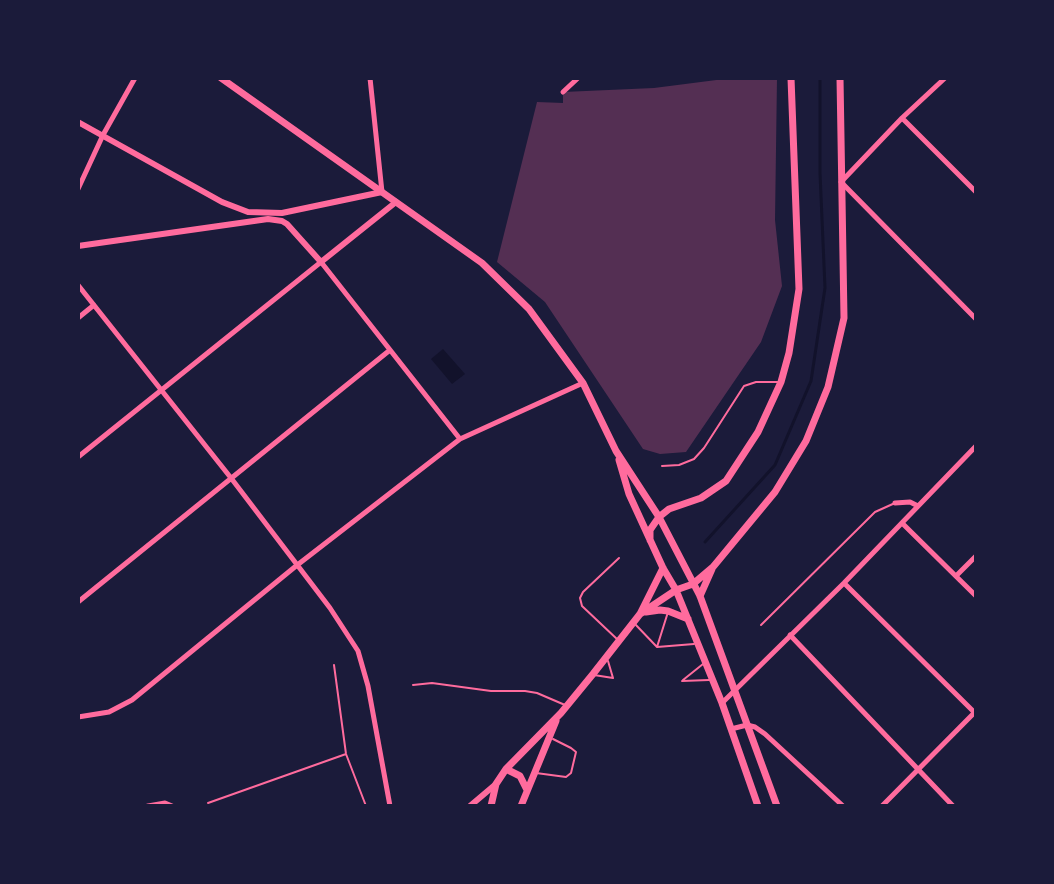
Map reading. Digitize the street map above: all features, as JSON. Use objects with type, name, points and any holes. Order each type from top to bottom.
[{"type":"main road","points":[[221,78],[482,263],[529,309],[583,383],[616,451],[659,517],[700,596],[777,806]]},
{"type":"main road","points":[[650,540],[650,530],[669,509],[701,498],[726,481],[758,432],[781,382],[799,289],[791,78]]},
{"type":"main road","points":[[640,614],[676,590],[693,584],[713,567],[775,492],[806,441],[828,387],[844,318],[840,78]]},
{"type":"main road","points":[[616,451],[629,494],[676,590],[722,703],[758,806]]},
{"type":"main road","points":[[700,596],[713,567]]},
{"type":"main road","points":[[491,806],[496,784],[506,769],[559,715],[640,614],[663,568]]},
{"type":"main road","points":[[640,614],[668,611],[688,619]]},
{"type":"main road","points":[[521,806],[559,715]]},
{"type":"main road","points":[[506,769],[520,776],[527,790]]},
{"type":"street","points":[[78,189],[103,135],[135,78]]},
{"type":"street","points":[[78,122],[236,208],[257,213],[290,211],[382,192],[370,78]]},
{"type":"street","points":[[563,92],[578,78]]},
{"type":"street","points":[[945,78],[841,182],[976,319]]},
{"type":"street","points":[[902,118],[976,192]]},
{"type":"street","points":[[78,457],[396,202]]},
{"type":"street","points":[[78,246],[260,220],[276,219],[287,224],[321,262],[460,439]]},
{"type":"street","points":[[78,285],[231,478],[330,608],[358,651],[368,686],[390,806]]},
{"type":"street","points":[[78,318],[94,305]]},
{"type":"street","points":[[78,602],[390,350]]},
{"type":"street","points":[[78,717],[109,712],[132,700],[296,566],[460,439],[583,383]]},
{"type":"street","points":[[722,703],[844,583],[976,446]]},
{"type":"street","points":[[895,503],[910,502],[918,506]]},
{"type":"street","points":[[902,523],[976,596]]},
{"type":"street","points":[[956,576],[976,556]]},
{"type":"street","points":[[844,583],[975,712],[882,806]]},
{"type":"street","points":[[790,635],[953,806]]},
{"type":"street","points":[[731,729],[747,725],[755,727],[843,806]]},
{"type":"street","points":[[470,806],[496,784]]},
{"type":"street","points":[[148,806],[165,803],[172,806]]},
{"type":"lane","points":[[662,466],[679,465],[694,459],[744,386],[756,382],[781,382]]},
{"type":"lane","points":[[761,625],[875,512],[895,503]]},
{"type":"lane","points":[[618,641],[582,606],[580,598],[619,558]]},
{"type":"lane","points":[[657,647],[668,611]]},
{"type":"lane","points":[[633,622],[657,647]]},
{"type":"lane","points":[[657,647],[697,643]]},
{"type":"lane","points":[[593,674],[613,678],[606,657]]},
{"type":"lane","points":[[704,663],[682,681],[711,680]]},
{"type":"lane","points":[[334,665],[346,754],[366,806]]},
{"type":"lane","points":[[413,685],[432,683],[491,691],[525,691],[567,705]]},
{"type":"lane","points":[[535,773],[566,777],[571,773],[576,752],[549,737]]},
{"type":"lane","points":[[208,803],[346,754]]},
{"type":"shaded area","points":[[443,349],[465,374],[452,384],[431,359]]},
{"type":"building","points":[[732,78],[777,78],[775,220],[782,286],[761,342],[686,452],[660,454],[643,449],[545,302],[497,262],[537,102],[563,103],[563,92],[654,88]]},
{"type":"waterway","points":[[705,542],[775,465],[811,381],[825,288],[820,78]]}]
